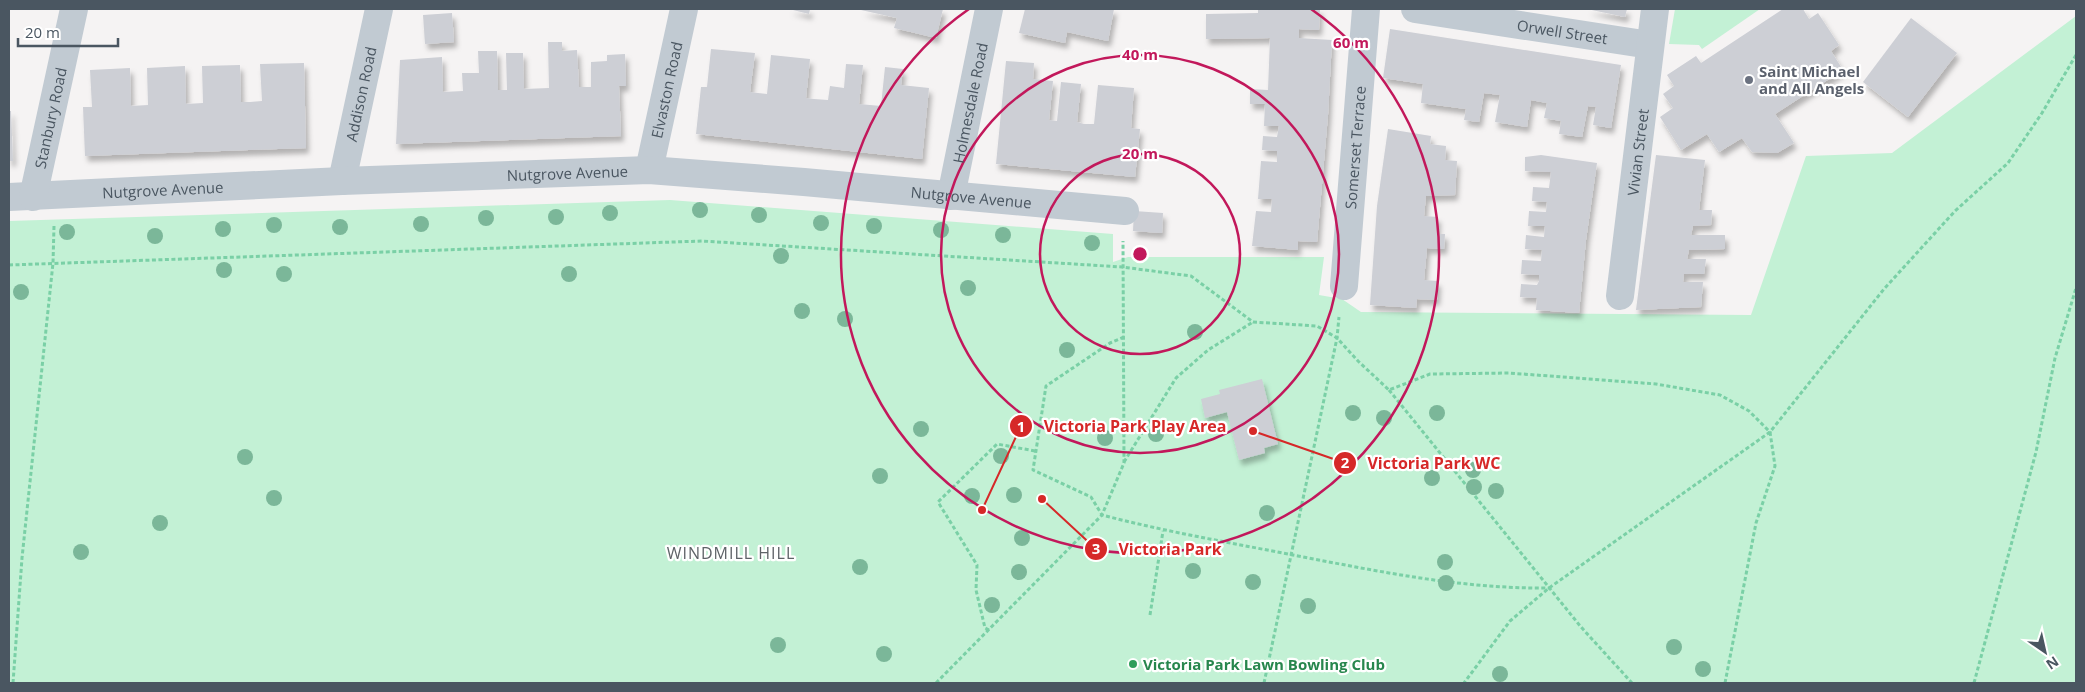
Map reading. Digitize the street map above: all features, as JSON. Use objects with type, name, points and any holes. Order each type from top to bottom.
[{"type":"street","name":"Stanbury Road","points":[[21,197],[74,9]]},
{"type":"street","name":"Addison Road","points":[[342,180],[380,9]]},
{"type":"street","name":"Elvaston Road","points":[[648,170],[684,9]]},
{"type":"street","name":"Holmesdale Road","points":[[951,196],[989,9]]},
{"type":"street","name":"Somerset Terrace","points":[[1344,286],[1366,9]]},
{"type":"street","name":"Orwell Street","points":[[1415,9],[1650,45]]},
{"type":"street","name":"Vivian Street","points":[[1620,296],[1655,9]]},
{"type":"street","name":"Nutgrove Avenue","points":[[21,197],[342,180],[648,170],[1125,211]]},
{"type":"path","points":[[1464,683],[1510,621],[1549,588],[1770,432],[1884,289],[1954,211],[2008,163],[2042,113],[2076,55]]},
{"type":"path","points":[[1124,462],[1122,267],[1125,211]]},
{"type":"path","points":[[13,683],[22,558],[53,263],[54,224]]},
{"type":"path","points":[[9,265],[702,241],[1122,267],[1191,276],[1253,322],[1317,326],[1337,338],[1389,390],[1549,588],[1632,683]]},
{"type":"path","points":[[1974,683],[2036,452],[2055,358],[2076,288]]},
{"type":"path","points":[[936,683],[1102,515],[1124,462],[1176,378],[1208,350],[1253,322]]},
{"type":"path","points":[[1124,337],[1110,343],[1046,386],[1033,470],[1091,497],[1102,515],[1163,531],[1404,576],[1491,588],[1549,588]]},
{"type":"path","points":[[1264,683],[1337,338]]},
{"type":"path","points":[[1389,390],[1430,374],[1509,373],[1656,384],[1720,395],[1749,411],[1770,432],[1774,466],[1756,523],[1725,683]]},
{"type":"path","points":[[989,630],[985,628],[976,590],[977,565],[938,502],[997,444],[1036,451]]},
{"type":"path","points":[[1150,615],[1163,531]]},
{"type":"green space","points":[[1675,9],[1760,9],[1702,49],[1699,45],[1669,44]]},
{"type":"green space","points":[[2076,16],[2076,683],[9,683],[9,221],[670,200],[1113,234],[1113,262],[1128,257],[1324,257],[1319,295],[1342,299],[1361,312],[1751,315],[1806,156],[1892,153]]},
{"type":"building","points":[[789,9],[810,9],[809,14]]},
{"type":"building","points":[[943,9],[936,38],[894,28],[897,18],[861,10]]},
{"type":"building","points":[[1025,9],[1114,9],[1108,41],[1067,32],[1065,43],[1019,33]]},
{"type":"building","points":[[1258,9],[1320,9],[1319,30],[1299,29],[1299,38],[1332,40],[1328,115],[1317,242],[1298,241],[1298,250],[1252,246],[1256,211],[1271,212],[1272,199],[1258,199],[1261,161],[1277,162],[1277,151],[1262,150],[1263,136],[1277,137],[1279,126],[1264,126],[1265,104],[1250,104],[1250,89],[1268,90],[1270,38],[1206,39],[1206,14],[1258,13]]},
{"type":"building","points":[[1587,9],[1627,9],[1625,17]]},
{"type":"building","name":"Saint Michael and All Angels","points":[[1783,9],[1803,9],[1809,19],[1818,13],[1839,45],[1831,51],[1843,70],[1775,114],[1794,143],[1777,153],[1752,152],[1742,138],[1719,152],[1707,134],[1681,150],[1660,117],[1673,108],[1663,94],[1674,86],[1667,75],[1696,56],[1701,63]]},
{"type":"building","points":[[452,13],[454,42],[425,44],[423,15]]},
{"type":"building","points":[[1911,18],[1957,53],[1908,117],[1863,82]]},
{"type":"building","points":[[1390,29],[1621,65],[1611,128],[1593,125],[1596,107],[1588,106],[1582,137],[1559,134],[1561,121],[1544,118],[1547,103],[1531,100],[1527,127],[1495,122],[1500,95],[1484,93],[1479,122],[1464,120],[1466,109],[1421,103],[1423,84],[1383,78]]},
{"type":"building","points":[[548,42],[562,42],[562,51],[577,50],[579,87],[591,87],[591,62],[607,61],[607,55],[625,54],[626,86],[619,86],[621,136],[396,144],[400,60],[442,57],[443,92],[463,91],[462,73],[479,73],[478,51],[497,51],[498,90],[507,90],[506,53],[523,53],[524,89],[549,88]]},
{"type":"building","points":[[711,49],[755,53],[750,92],[767,94],[771,55],[810,59],[806,98],[814,99],[828,100],[830,86],[844,88],[846,64],[863,65],[859,104],[881,106],[885,67],[903,69],[901,85],[929,88],[922,159],[696,134],[701,87],[707,87]]},
{"type":"building","points":[[1006,61],[1034,63],[1033,79],[1053,81],[1049,120],[1057,121],[1061,82],[1081,84],[1077,122],[1084,124],[1094,124],[1098,85],[1134,88],[1131,128],[1140,129],[1135,177],[996,164]]},
{"type":"building","points":[[304,63],[306,148],[85,156],[83,107],[92,107],[90,70],[130,68],[131,106],[148,105],[147,68],[185,66],[186,104],[203,103],[202,66],[240,65],[241,102],[250,102],[262,101],[260,64]]},
{"type":"building","points":[[9,111],[11,111],[13,161],[9,161]]},
{"type":"building","points":[[1388,129],[1431,136],[1430,144],[1446,146],[1445,160],[1457,161],[1455,195],[1426,196],[1424,216],[1438,217],[1437,234],[1445,234],[1444,249],[1427,248],[1424,280],[1438,281],[1437,300],[1417,299],[1416,308],[1370,305],[1377,206]]},
{"type":"building","points":[[1541,155],[1597,163],[1586,240],[1579,313],[1536,310],[1537,298],[1520,297],[1521,284],[1537,285],[1539,281],[1539,275],[1521,274],[1522,260],[1541,261],[1542,250],[1525,249],[1526,235],[1544,237],[1545,226],[1528,226],[1529,211],[1546,212],[1547,202],[1532,201],[1533,187],[1549,188],[1551,172],[1525,171],[1525,157]]},
{"type":"building","points":[[1656,155],[1705,160],[1699,210],[1712,210],[1711,225],[1693,226],[1691,235],[1725,235],[1725,249],[1689,250],[1687,259],[1706,259],[1704,274],[1684,274],[1683,282],[1703,282],[1701,307],[1636,310]]},
{"type":"building","points":[[1134,211],[1163,213],[1162,233],[1133,231]]},
{"type":"building","points":[[1262,379],[1278,444],[1264,448],[1265,453],[1239,460],[1227,412],[1205,418],[1201,399],[1220,394],[1219,390]]},
{"type":"place","name":"Saint Michael and All Angels","points":[[1749,80]]},
{"type":"place","name":"Victoria Park WC","points":[[1253,431]]},
{"type":"place","name":"Victoria Park","points":[[1042,499]]},
{"type":"place","name":"Victoria Park Play Area","points":[[982,510]]},
{"type":"place","name":"Victoria Park Lawn Bowling Club","points":[[1133,664]]},
{"type":"district","name":"WINDMILL HILL","points":[[731,553]]}]
